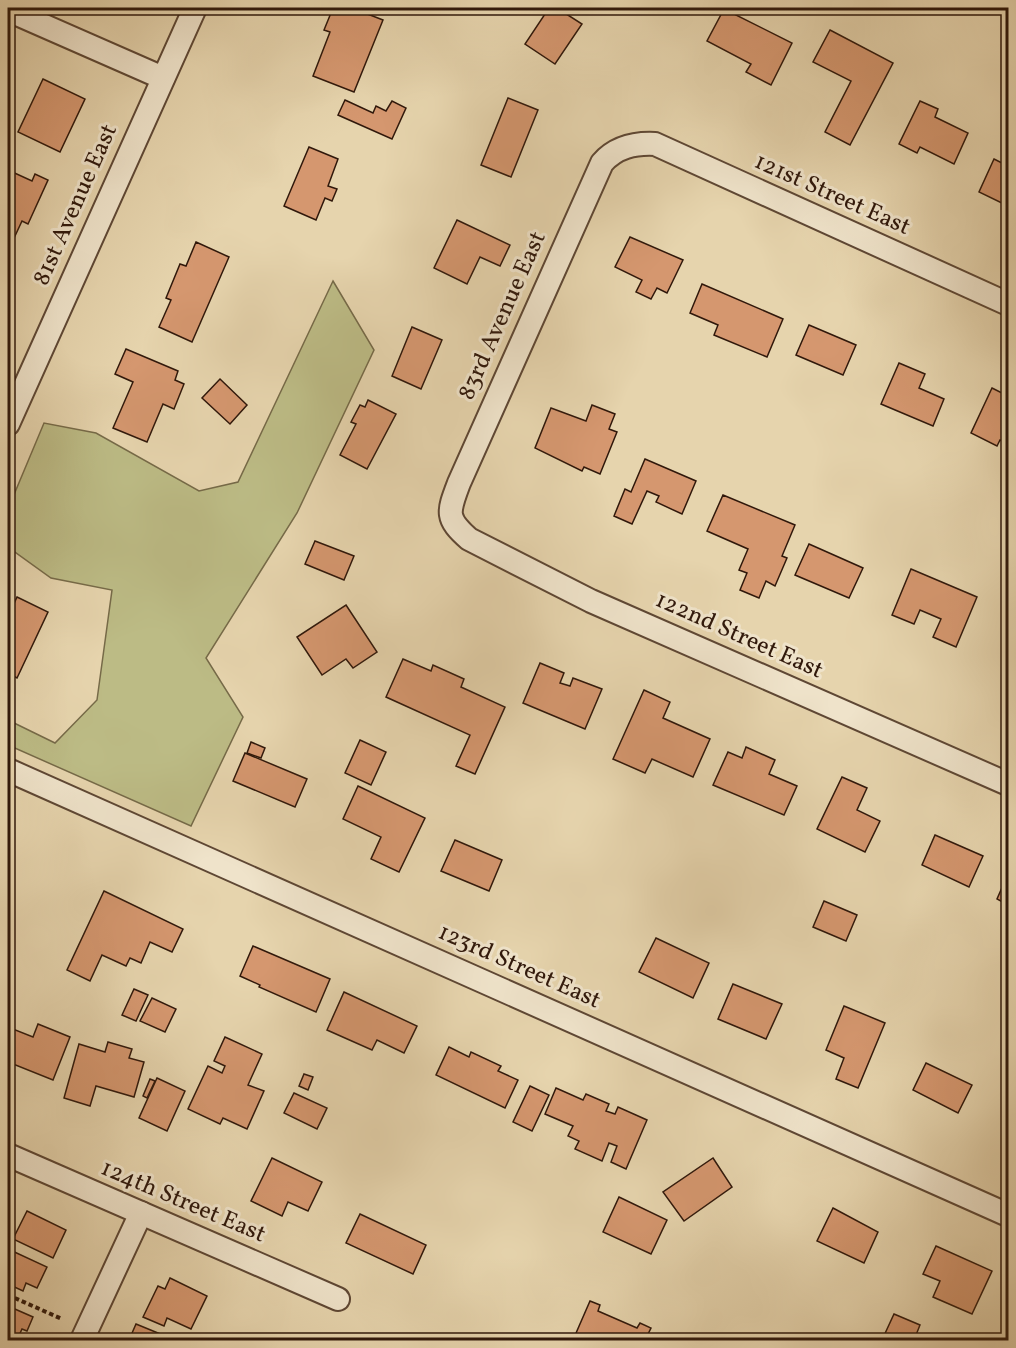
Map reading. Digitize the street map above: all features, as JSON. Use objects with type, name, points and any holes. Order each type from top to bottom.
[{"type":"street","name":"81st Avenue East","points":[[8,424],[195,8]]},
{"type":"street","points":[[8,10],[163,78]]},
{"type":"street","name":"121st Street East","points":[[631,145],[655,144],[1008,304]]},
{"type":"street","name":"83rd Avenue East","points":[[453,526],[450,513],[459,483],[602,163],[619,148],[631,145]]},
{"type":"street","name":"122nd Street East","points":[[453,526],[469,539],[591,601],[1008,784]]},
{"type":"street","name":"123rd Street East","points":[[8,770],[1008,1215]]},
{"type":"street","name":"124th Street East","points":[[8,1155],[338,1299]]},
{"type":"street","points":[[82,1341],[141,1213]]},
{"type":"path","points":[[8,1294],[62,1318]]},
{"type":"shaded area","points":[[333,281],[374,350],[297,513],[206,658],[243,717],[191,826],[8,745],[8,720],[55,743],[97,700],[112,590],[51,578],[8,547],[8,509],[44,423],[96,433],[199,491],[238,482]]},
{"type":"building","points":[[333,8],[352,8],[383,20],[354,92],[313,76],[330,32],[324,30]]},
{"type":"building","points":[[549,8],[557,8],[582,24],[555,64],[525,44]]},
{"type":"building","points":[[724,9],[792,43],[771,85],[746,72],[751,64],[707,41]]},
{"type":"building","points":[[830,30],[893,63],[850,145],[825,132],[851,81],[813,62]]},
{"type":"building","points":[[43,79],[85,99],[60,152],[18,132]]},
{"type":"building","points":[[508,98],[538,110],[511,177],[481,165]]},
{"type":"building","points":[[345,100],[373,113],[376,106],[386,111],[392,101],[406,108],[392,139],[338,115]]},
{"type":"building","points":[[920,101],[938,109],[935,117],[968,133],[954,164],[920,147],[917,153],[899,144]]},
{"type":"building","points":[[309,147],[338,159],[328,186],[337,189],[332,201],[325,198],[316,220],[284,206]]},
{"type":"building","points":[[994,159],[1008,166],[1008,206],[979,192]]},
{"type":"building","points":[[8,170],[32,181],[35,174],[48,180],[28,224],[22,221],[8,251]]},
{"type":"building","points":[[457,220],[510,245],[500,266],[480,257],[467,284],[434,268]]},
{"type":"building","points":[[630,237],[683,260],[667,293],[657,288],[651,299],[636,292],[642,280],[615,267]]},
{"type":"building","points":[[196,242],[229,257],[192,342],[159,327],[171,300],[166,298],[180,264],[186,266]]},
{"type":"building","points":[[702,284],[783,319],[767,357],[714,335],[718,325],[690,313]]},
{"type":"building","points":[[809,325],[856,345],[843,375],[796,355]]},
{"type":"building","points":[[412,327],[442,340],[421,389],[392,376]]},
{"type":"building","points":[[126,349],[178,371],[175,380],[184,384],[174,409],[163,404],[147,442],[113,428],[133,382],[115,374]]},
{"type":"building","points":[[899,363],[925,374],[919,388],[944,399],[933,426],[881,404]]},
{"type":"building","points":[[220,379],[247,405],[230,424],[202,398]]},
{"type":"building","points":[[992,388],[1008,396],[1008,444],[1000,440],[997,446],[971,433]]},
{"type":"building","points":[[368,400],[396,414],[367,469],[340,455],[356,424],[351,422],[360,405],[365,407]]},
{"type":"building","points":[[592,405],[615,414],[609,429],[617,432],[600,474],[584,467],[582,471],[535,448],[551,408],[586,421]]},
{"type":"building","points":[[645,459],[696,481],[682,514],[656,502],[659,496],[647,491],[632,524],[614,516],[625,489],[631,492]]},
{"type":"building","points":[[723,495],[795,525],[782,556],[787,558],[775,586],[766,581],[759,598],[740,590],[747,573],[739,570],[748,549],[707,531]]},
{"type":"building","points":[[315,541],[354,556],[344,580],[305,564]]},
{"type":"building","points":[[809,544],[863,568],[849,598],[795,575]]},
{"type":"building","points":[[911,569],[977,597],[956,647],[933,637],[941,619],[920,610],[914,624],[892,615]]},
{"type":"building","points":[[17,597],[48,612],[17,678],[8,673],[8,617]]},
{"type":"building","points":[[346,605],[377,652],[353,668],[346,659],[322,675],[297,637]]},
{"type":"building","points":[[403,659],[431,671],[433,665],[464,679],[461,687],[505,707],[475,774],[456,766],[470,735],[386,697]]},
{"type":"building","points":[[540,663],[564,673],[560,683],[570,686],[573,678],[602,689],[585,729],[523,703]]},
{"type":"building","points":[[644,690],[670,702],[663,718],[710,739],[693,777],[652,759],[645,773],[613,759]]},
{"type":"building","points":[[360,740],[386,752],[371,785],[345,773]]},
{"type":"building","points":[[251,742],[265,748],[261,758],[247,753]]},
{"type":"building","points":[[746,747],[775,760],[769,774],[797,786],[784,815],[713,785],[728,752],[742,758]]},
{"type":"building","points":[[245,753],[307,779],[295,807],[233,781]]},
{"type":"building","points":[[842,777],[867,788],[857,810],[880,821],[865,852],[817,829]]},
{"type":"building","points":[[358,786],[425,818],[399,872],[371,859],[381,837],[343,819]]},
{"type":"building","points":[[935,835],[983,856],[969,887],[922,865]]},
{"type":"building","points":[[455,840],[502,860],[489,891],[441,871]]},
{"type":"building","points":[[1008,874],[1008,905],[997,899]]},
{"type":"building","points":[[104,891],[183,929],[172,952],[150,942],[141,963],[130,958],[126,966],[102,955],[90,981],[67,970]]},
{"type":"building","points":[[824,901],[857,915],[846,941],[813,927]]},
{"type":"building","points":[[656,938],[709,963],[693,998],[639,972]]},
{"type":"building","points":[[253,946],[330,979],[316,1012],[259,987],[260,985],[240,976]]},
{"type":"building","points":[[733,984],[782,1004],[766,1039],[718,1019]]},
{"type":"building","points":[[134,989],[148,995],[136,1021],[122,1015]]},
{"type":"building","points":[[344,992],[417,1026],[404,1053],[377,1040],[372,1050],[327,1030]]},
{"type":"building","points":[[152,998],[176,1009],[165,1032],[140,1021]]},
{"type":"building","points":[[844,1006],[885,1023],[858,1088],[836,1079],[844,1058],[826,1050]]},
{"type":"building","points":[[38,1024],[70,1037],[53,1080],[8,1062],[8,1027],[33,1037]]},
{"type":"building","points":[[225,1037],[262,1054],[248,1085],[264,1091],[247,1129],[223,1118],[220,1124],[188,1109],[208,1066],[222,1073],[225,1066],[214,1061]]},
{"type":"building","points":[[108,1042],[132,1049],[129,1058],[144,1062],[134,1097],[96,1086],[90,1106],[64,1098],[79,1044],[105,1052]]},
{"type":"building","points":[[449,1047],[469,1057],[471,1052],[501,1066],[498,1071],[518,1080],[505,1108],[436,1075]]},
{"type":"building","points":[[926,1063],[972,1085],[958,1113],[913,1090]]},
{"type":"building","points":[[304,1074],[313,1077],[308,1090],[299,1086]]},
{"type":"building","points":[[157,1078],[185,1091],[167,1131],[139,1118]]},
{"type":"building","points":[[150,1079],[155,1081],[147,1098],[143,1096]]},
{"type":"building","points":[[530,1086],[549,1095],[532,1131],[513,1122]]},
{"type":"building","points":[[556,1088],[583,1100],[586,1094],[609,1104],[606,1111],[615,1114],[618,1107],[647,1120],[626,1169],[611,1162],[617,1146],[609,1143],[602,1161],[575,1149],[579,1141],[568,1136],[573,1126],[545,1114]]},
{"type":"building","points":[[294,1093],[327,1108],[317,1129],[284,1113]]},
{"type":"building","points":[[272,1158],[322,1182],[308,1211],[288,1202],[282,1216],[251,1201]]},
{"type":"building","points":[[713,1158],[732,1187],[684,1221],[663,1192]]},
{"type":"building","points":[[619,1197],[667,1220],[651,1254],[603,1232]]},
{"type":"building","points":[[833,1208],[878,1232],[864,1263],[817,1241]]},
{"type":"building","points":[[27,1211],[66,1230],[53,1258],[13,1239]]},
{"type":"building","points":[[360,1214],[426,1245],[413,1274],[346,1243]]},
{"type":"building","points":[[936,1246],[992,1271],[972,1314],[933,1297],[940,1281],[923,1274]]},
{"type":"building","points":[[8,1249],[47,1267],[37,1288],[26,1283],[23,1291],[8,1284]]},
{"type":"building","points":[[170,1278],[207,1296],[191,1329],[167,1318],[164,1326],[143,1317],[158,1286],[165,1289]]},
{"type":"building","points":[[590,1301],[600,1305],[598,1311],[637,1328],[640,1323],[651,1328],[645,1340],[573,1340]]},
{"type":"building","points":[[8,1306],[33,1317],[27,1331],[22,1329],[17,1340],[8,1340]]},
{"type":"building","points":[[894,1314],[920,1325],[914,1340],[882,1340]]},
{"type":"building","points":[[136,1324],[175,1340],[129,1340]]}]
